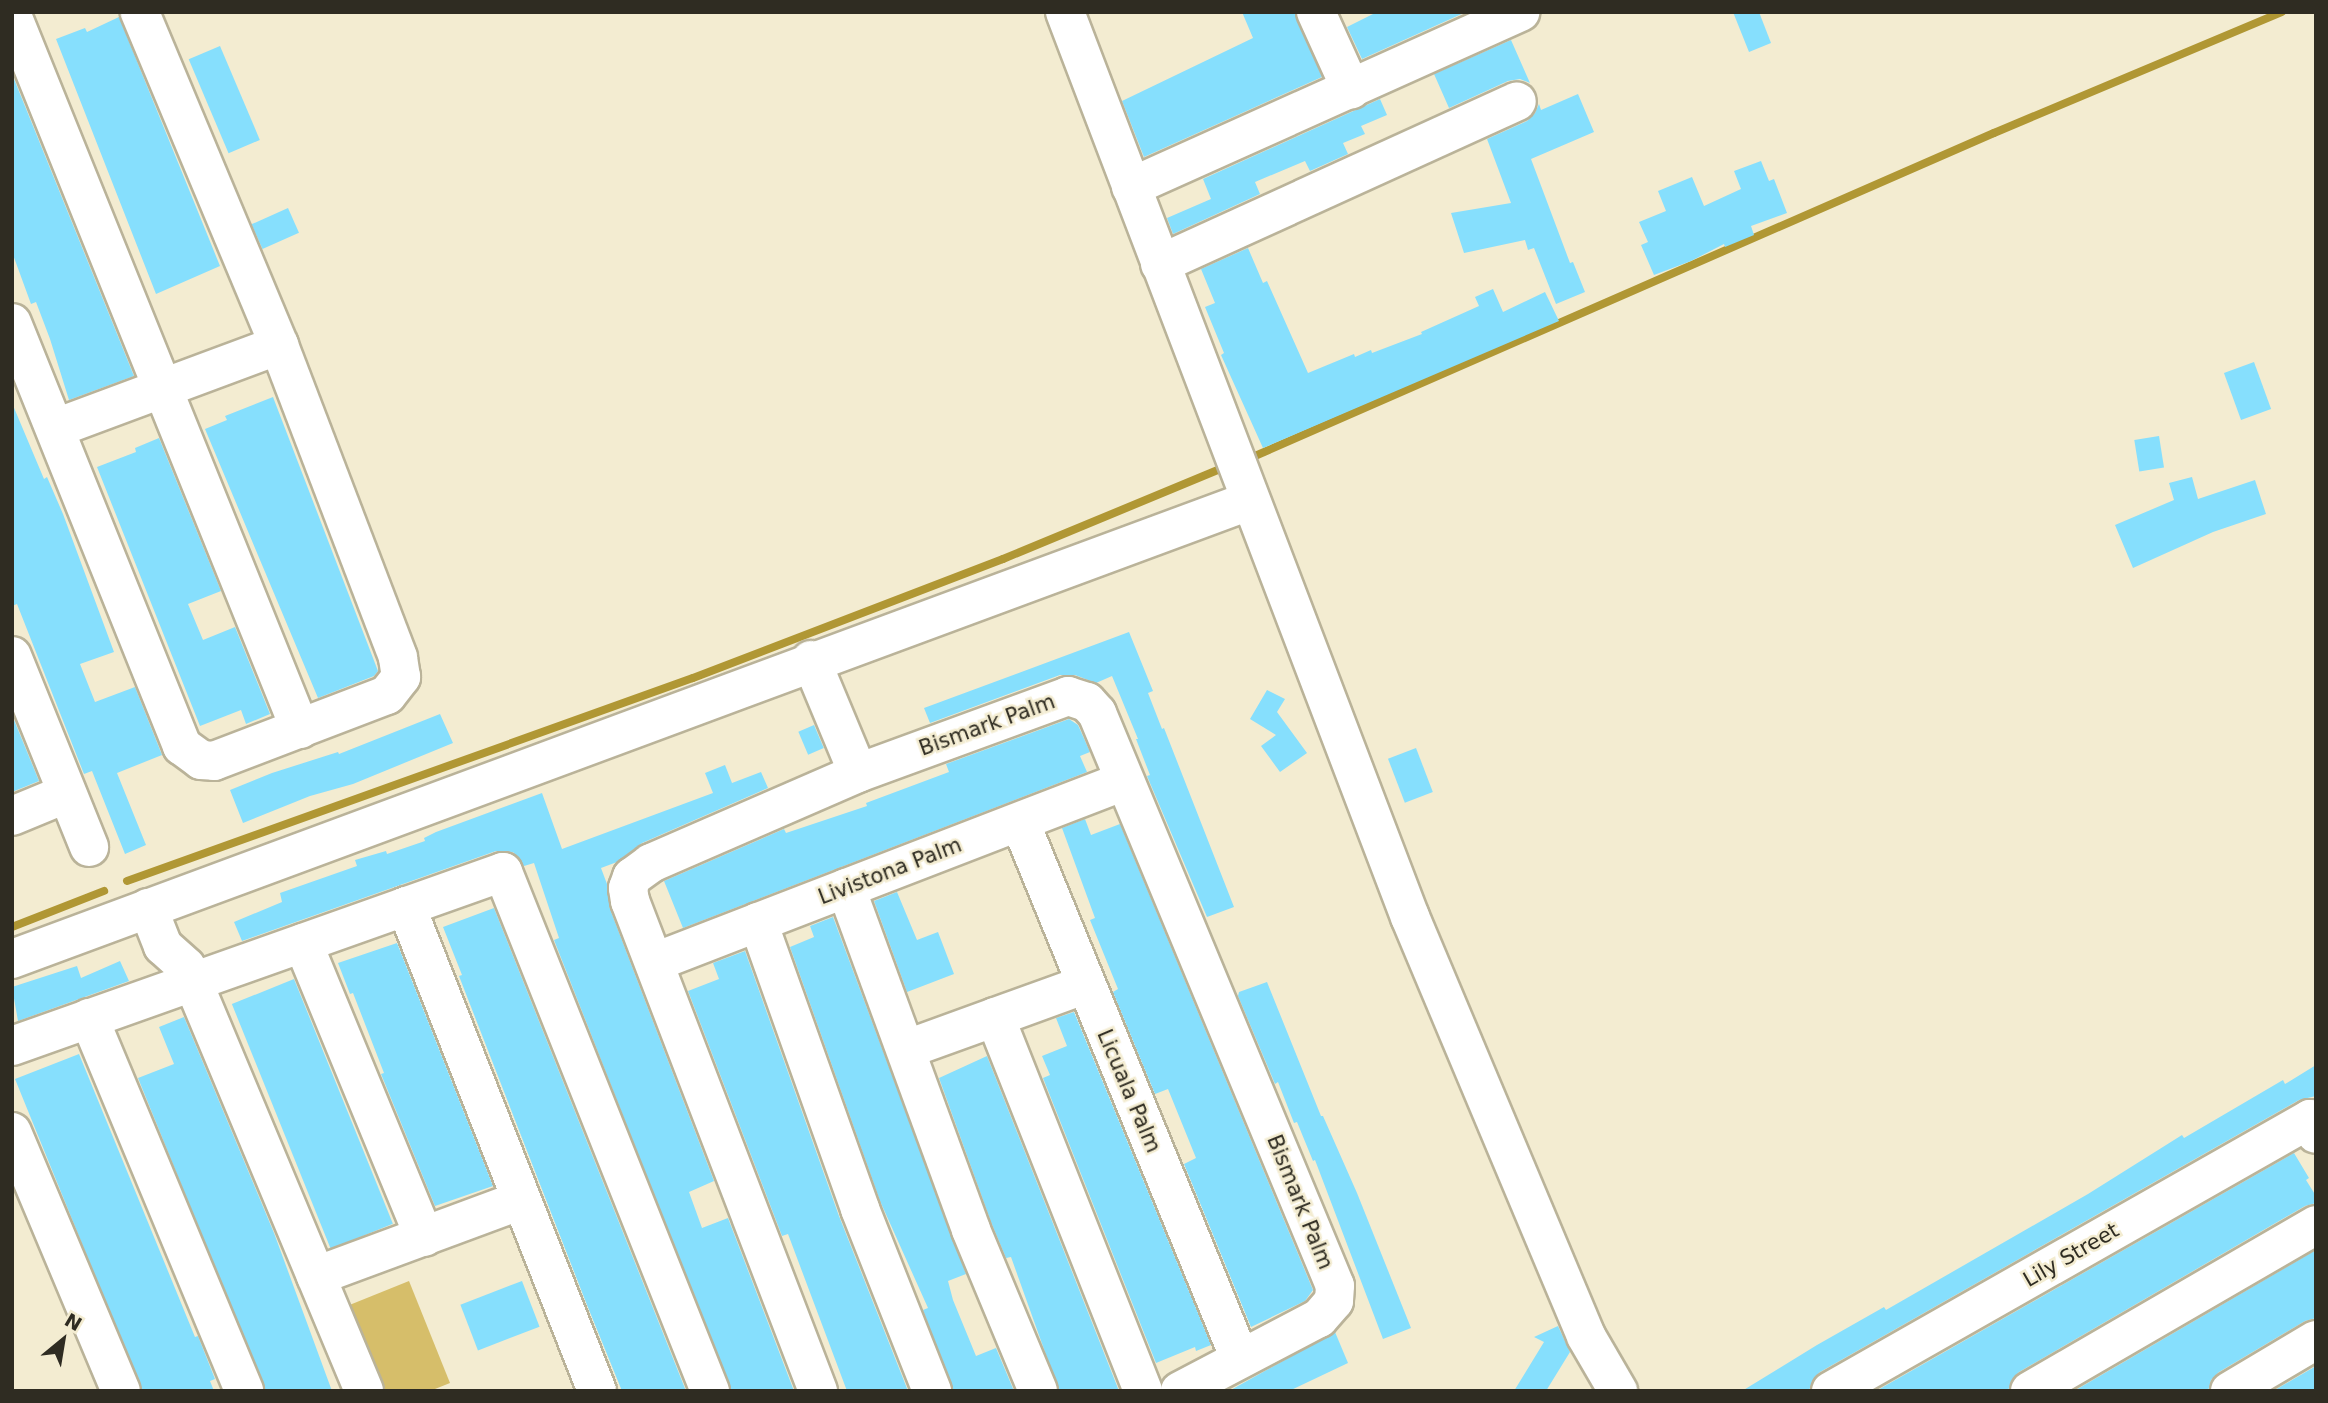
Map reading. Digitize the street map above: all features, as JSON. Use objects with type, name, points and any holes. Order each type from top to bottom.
[{"type":"street","points":[[19,12],[12,15],[300,729]]},
{"type":"street","points":[[12,323],[182,746],[201,760],[214,761],[387,695],[401,677],[401,667],[279,345],[140,12]]},
{"type":"street","points":[[1065,12],[1249,501],[1410,917],[1586,1336],[1618,1391]]},
{"type":"street","points":[[1316,12],[1351,89]]},
{"type":"street","points":[[1131,187],[1520,12]]},
{"type":"street","points":[[1160,264],[1517,101]]},
{"type":"street","points":[[56,428],[165,390],[279,345]]},
{"type":"street","points":[[12,959],[811,660],[1249,501]]},
{"type":"street","points":[[12,656],[65,794],[89,847]]},
{"type":"street","points":[[811,660],[858,773]]},
{"type":"street","name":"Bismark Palm","points":[[818,1391],[656,962],[630,901],[628,888],[632,877],[640,868],[858,773],[1068,696],[1087,702],[1097,713],[1335,1286],[1334,1301],[1319,1318],[1180,1391]]},
{"type":"street","name":"Livistona Palm","points":[[656,962],[1124,781]]},
{"type":"street","points":[[12,816],[65,794]]},
{"type":"street","name":"Licuala Palm","points":[[1020,822],[1084,985],[1240,1359]]},
{"type":"street","points":[[12,1046],[89,1018],[190,974],[303,943],[503,872],[710,1391]]},
{"type":"street","points":[[846,888],[971,1230],[1038,1391]]},
{"type":"street","points":[[160,904],[186,937],[190,974],[364,1391]]},
{"type":"street","points":[[406,906],[521,1200],[589,1388]]},
{"type":"street","points":[[758,922],[860,1209],[932,1391]]},
{"type":"street","points":[[303,943],[424,1237]]},
{"type":"street","points":[[907,1049],[1084,985]]},
{"type":"street","points":[[995,1017],[1143,1391]]},
{"type":"street","points":[[89,1018],[244,1391]]},
{"type":"street","name":"Lily Street","points":[[1831,1391],[2313,1127]]},
{"type":"street","points":[[12,1132],[121,1391]]},
{"type":"street","points":[[316,1276],[521,1200]]},
{"type":"street","points":[[2030,1391],[2316,1225]]},
{"type":"street","points":[[2230,1391],[2316,1340]]},
{"type":"shaded area","points":[[409,1281],[450,1383],[430,1391],[382,1391],[347,1306]]},
{"type":"building","points":[[1242,12],[1295,12],[1322,77],[1144,157],[1122,101],[1253,38]]},
{"type":"building","points":[[1377,12],[1466,12],[1362,59],[1347,27]]},
{"type":"building","points":[[1733,12],[1759,12],[1771,43],[1749,52]]},
{"type":"building","points":[[119,17],[220,266],[156,294],[56,39],[85,28],[87,32]]},
{"type":"building","points":[[1511,40],[1530,83],[1520,79],[1508,81],[1449,108],[1434,74]]},
{"type":"building","points":[[220,46],[260,140],[229,153],[189,59]]},
{"type":"building","points":[[12,74],[134,376],[69,400],[36,302],[31,304],[12,252]]},
{"type":"building","points":[[1578,94],[1594,132],[1531,159],[1570,263],[1573,262],[1585,292],[1556,304],[1534,248],[1528,250],[1525,240],[1464,253],[1451,213],[1511,203],[1487,139],[1527,121],[1539,104],[1541,110]]},
{"type":"building","points":[[1380,99],[1387,115],[1361,126],[1365,134],[1343,143],[1348,154],[1310,171],[1305,161],[1255,182],[1260,194],[1173,234],[1167,218],[1211,199],[1203,179]]},
{"type":"building","points":[[1761,161],[1769,181],[1774,179],[1787,213],[1751,226],[1754,235],[1725,247],[1724,244],[1691,261],[1654,275],[1641,245],[1648,242],[1639,222],[1666,211],[1658,191],[1692,177],[1704,206],[1741,189],[1734,171]]},
{"type":"building","points":[[288,208],[299,233],[262,249],[251,224]]},
{"type":"building","points":[[1248,248],[1263,283],[1267,281],[1308,373],[1354,354],[1355,357],[1371,350],[1372,353],[1422,334],[1421,332],[1479,306],[1475,297],[1493,289],[1503,312],[1545,292],[1559,321],[1263,448],[1221,355],[1224,353],[1205,307],[1215,303],[1201,269]]},
{"type":"building","points":[[2254,362],[2271,409],[2241,420],[2224,373]]},
{"type":"building","points":[[273,397],[378,671],[374,676],[318,698],[205,429],[227,420],[225,416]]},
{"type":"building","points":[[12,403],[44,479],[47,477],[63,514],[114,652],[80,664],[95,702],[135,687],[162,755],[117,773],[146,845],[125,854],[92,771],[84,774],[17,604],[12,606]]},
{"type":"building","points":[[2159,436],[2164,468],[2139,472],[2134,440]]},
{"type":"building","points":[[159,438],[221,591],[188,604],[203,640],[235,627],[270,714],[246,724],[241,710],[200,726],[97,467],[136,452],[135,448]]},
{"type":"building","points":[[2192,477],[2198,499],[2255,480],[2266,514],[2213,532],[2133,568],[2115,525],[2174,500],[2169,483]]},
{"type":"building","points":[[1129,632],[1153,691],[1148,693],[1234,907],[1207,917],[1147,776],[1150,775],[1138,739],[1112,676],[1096,683],[1075,675],[1060,675],[930,723],[924,708]]},
{"type":"building","points":[[1267,690],[1285,699],[1277,712],[1307,753],[1280,772],[1261,746],[1276,735],[1250,719]]},
{"type":"building","points":[[440,714],[453,743],[353,784],[310,796],[243,823],[230,790],[272,773],[338,752],[339,754]]},
{"type":"building","points":[[12,715],[39,781],[12,792]]},
{"type":"building","points":[[1069,719],[1078,725],[1090,752],[1080,756],[1087,772],[683,928],[664,881],[784,829],[786,833],[867,806],[866,803],[949,772],[946,764]]},
{"type":"building","points":[[814,725],[824,748],[808,755],[798,732]]},
{"type":"building","points":[[1416,748],[1433,792],[1405,803],[1388,759]]},
{"type":"building","points":[[725,765],[732,783],[761,772],[768,788],[642,843],[617,862],[601,868],[607,884],[610,909],[714,1181],[689,1192],[702,1228],[728,1218],[794,1391],[731,1391],[554,940],[559,938],[534,863],[524,866],[513,852],[496,851],[242,941],[234,922],[282,902],[280,893],[357,866],[355,860],[386,851],[387,854],[425,841],[424,838],[436,832],[542,793],[562,849],[713,793],[705,773]]},
{"type":"building","points":[[1085,819],[1091,835],[1120,824],[1313,1290],[1305,1301],[1251,1327],[1184,1164],[1196,1158],[1168,1089],[1155,1094],[1113,992],[1118,989],[1090,920],[1095,918],[1062,828]]},
{"type":"building","points":[[897,892],[917,940],[938,932],[954,974],[907,992],[874,901]]},
{"type":"building","points":[[494,908],[686,1391],[622,1391],[587,1305],[459,976],[462,975],[443,927]]},
{"type":"building","points":[[833,917],[966,1274],[948,1281],[953,1300],[976,1356],[996,1348],[1014,1391],[953,1391],[923,1310],[928,1308],[880,1201],[790,947],[814,937],[810,926]]},
{"type":"building","points":[[397,943],[493,1186],[435,1206],[381,1074],[384,1073],[353,993],[350,994],[338,963]]},
{"type":"building","points":[[745,951],[839,1216],[908,1391],[847,1391],[788,1234],[782,1236],[688,991],[719,979],[713,963]]},
{"type":"building","points":[[120,961],[129,981],[18,1021],[12,987],[77,966],[81,978]]},
{"type":"building","points":[[294,979],[393,1224],[331,1249],[232,1004]]},
{"type":"building","points":[[1267,982],[1411,1328],[1383,1339],[1315,1160],[1313,1161],[1297,1122],[1294,1123],[1278,1082],[1275,1084],[1238,996],[1239,992]]},
{"type":"building","points":[[1074,1012],[1211,1345],[1196,1351],[1195,1347],[1156,1363],[1043,1078],[1050,1075],[1042,1056],[1067,1046],[1056,1018]]},
{"type":"building","points":[[184,1017],[274,1233],[332,1391],[265,1391],[138,1078],[174,1064],[159,1027]]},
{"type":"building","points":[[79,1054],[195,1337],[198,1336],[215,1379],[210,1381],[214,1391],[142,1391],[15,1079]]},
{"type":"building","points":[[987,1056],[1119,1391],[1059,1391],[1011,1257],[1006,1258],[991,1222],[939,1078]]},
{"type":"building","points":[[2316,1065],[2316,1096],[2299,1100],[1820,1372],[1812,1381],[1809,1391],[1742,1391],[1817,1345],[1884,1307],[1886,1310],[2088,1194],[2182,1135],[2184,1138],[2283,1080],[2285,1084]]},
{"type":"building","points":[[2294,1153],[2309,1178],[2306,1180],[2316,1196],[2316,1203],[2305,1206],[2019,1372],[2011,1381],[2008,1391],[1876,1391]]},
{"type":"building","points":[[2316,1250],[2316,1318],[2305,1321],[2219,1372],[2211,1380],[2208,1391],[2074,1391]]},
{"type":"building","points":[[522,1281],[540,1327],[478,1350],[460,1305]]},
{"type":"building","points":[[1558,1326],[1570,1352],[1546,1391],[1514,1391],[1544,1342],[1534,1337]]},
{"type":"building","points":[[1335,1332],[1348,1363],[1289,1391],[1229,1391]]},
{"type":"building","points":[[2316,1366],[2316,1391],[2273,1391]]},
{"type":"waterway","points":[[1248,459],[1994,133],[2282,12]]},
{"type":"waterway","points":[[127,881],[693,678],[1003,559],[1220,469]]},
{"type":"waterway","points":[[12,927],[104,891]]}]
